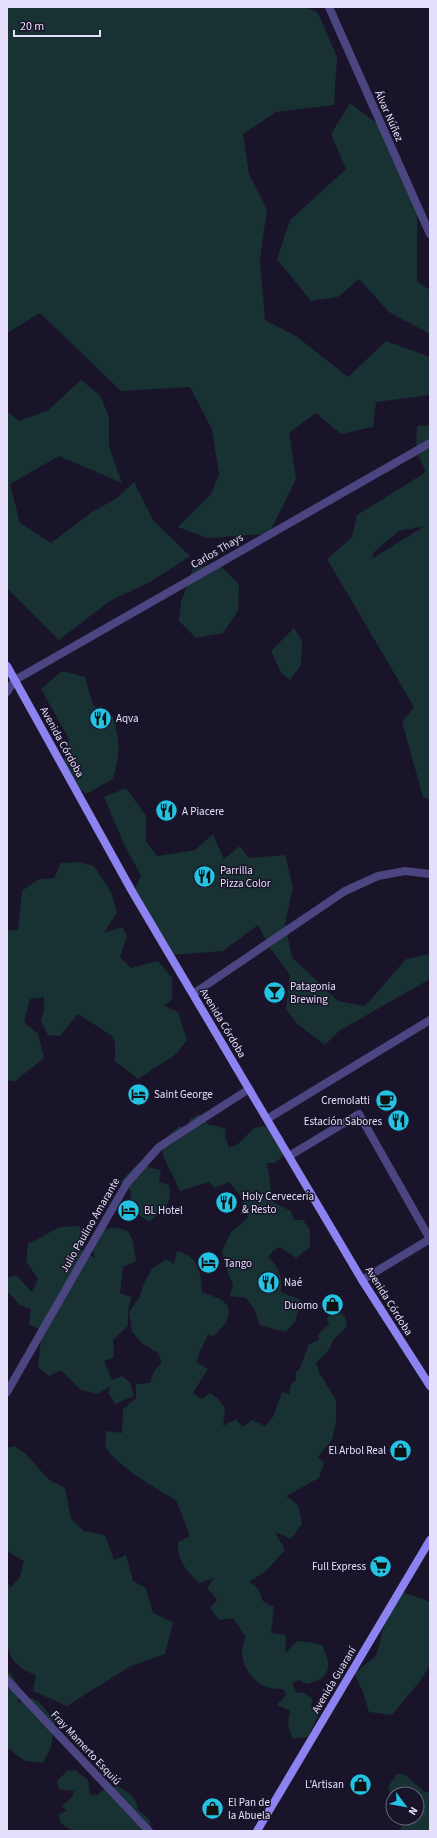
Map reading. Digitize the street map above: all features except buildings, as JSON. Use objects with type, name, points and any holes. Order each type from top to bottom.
[{"type":"main road","name":"Avenida Córdoba","points":[[7,666],[133,893],[362,1280],[430,1386]]},
{"type":"main road","name":"Avenida Guaraní","points":[[257,1831],[430,1540]]},
{"type":"street","name":"Álvar Núñez","points":[[329,7],[430,234]]},
{"type":"street","name":"Carlos Thays","points":[[16,680],[430,443]]},
{"type":"street","points":[[7,692],[16,680]]},
{"type":"street","points":[[193,994],[345,891],[378,876],[405,871],[430,874]]},
{"type":"street","points":[[267,1119],[430,1020]]},
{"type":"street","name":"Julio Paulino Amarante","points":[[7,1392],[127,1183],[159,1147],[249,1089]]},
{"type":"street","points":[[289,1156],[359,1114],[430,1239],[362,1280]]},
{"type":"street","name":"Fray Mamerto Esquiú","points":[[7,1680],[149,1831]]},
{"type":"green space","points":[[7,7],[306,7],[318,13],[337,57],[334,105],[276,112],[243,134],[249,174],[267,209],[260,260],[265,320],[296,336],[348,377],[386,341],[430,357],[430,395],[376,402],[373,427],[341,434],[316,413],[289,433],[296,479],[269,534],[207,538],[178,527],[211,494],[219,474],[212,430],[190,387],[121,391],[40,313],[7,333]]},
{"type":"green space","points":[[350,103],[383,128],[417,204],[417,282],[430,290],[430,334],[389,312],[359,279],[338,297],[311,301],[277,259],[290,220],[346,169],[331,134]]},
{"type":"green space","points":[[81,380],[100,395],[109,417],[109,446],[122,483],[59,456],[10,484],[20,523],[51,543],[92,512],[117,498],[134,482],[153,520],[190,556],[152,581],[110,601],[59,640],[7,588],[7,411],[19,421],[48,410]]},
{"type":"green space","points":[[430,425],[430,521],[428,524],[430,523],[430,800],[423,797],[402,722],[414,707],[327,559],[352,537],[357,515],[426,472],[416,451],[417,426]],"holes":[[[425,526],[373,558],[374,552],[399,531]]]},
{"type":"green space","points":[[218,563],[239,585],[238,611],[223,633],[196,638],[179,621],[181,602],[193,568]]},
{"type":"green space","points":[[294,628],[302,640],[301,665],[290,680],[281,673],[271,651]]},
{"type":"green space","points":[[62,671],[85,677],[93,705],[113,717],[117,735],[119,748],[113,779],[86,794],[76,786],[64,762],[69,739],[41,689]]},
{"type":"green space","points":[[126,788],[146,816],[146,841],[157,856],[195,850],[213,834],[224,859],[240,846],[249,858],[285,855],[293,887],[285,924],[292,957],[338,1001],[365,1006],[406,959],[430,954],[430,979],[339,1031],[325,1045],[297,1024],[286,1009],[290,975],[270,948],[258,925],[223,951],[170,955],[133,893],[141,876],[124,844],[104,797]]},
{"type":"green space","points":[[79,862],[94,866],[111,892],[117,912],[104,933],[122,927],[127,936],[120,957],[131,968],[158,961],[172,978],[172,999],[164,1006],[178,1012],[187,1040],[175,1055],[138,1079],[115,1061],[115,1043],[112,1036],[78,1014],[60,1036],[48,1035],[41,1021],[44,1011],[44,997],[30,999],[24,1022],[38,1034],[44,1058],[14,1082],[7,1080],[7,930],[18,930],[22,891],[39,879],[54,878],[61,863]]},
{"type":"green space","points":[[200,1114],[209,1125],[226,1129],[225,1136],[229,1148],[238,1144],[254,1128],[264,1126],[284,1137],[283,1156],[275,1163],[267,1163],[273,1202],[291,1211],[294,1220],[303,1220],[310,1230],[310,1247],[296,1258],[280,1247],[273,1251],[268,1257],[278,1269],[281,1281],[281,1292],[301,1300],[295,1322],[285,1332],[260,1325],[254,1309],[246,1298],[230,1296],[233,1285],[226,1268],[222,1251],[231,1232],[248,1217],[240,1195],[229,1182],[215,1188],[209,1182],[180,1191],[163,1156],[162,1151],[166,1138],[180,1126],[188,1132],[190,1119]]},
{"type":"green space","points":[[139,1162],[151,1168],[161,1170],[159,1182],[169,1185],[170,1197],[166,1206],[149,1222],[132,1210],[130,1189],[120,1182]]},
{"type":"green space","points":[[80,1226],[85,1238],[80,1249],[95,1258],[91,1245],[100,1230],[119,1228],[128,1232],[133,1243],[136,1261],[123,1267],[120,1293],[131,1297],[128,1312],[128,1326],[113,1340],[114,1357],[104,1361],[112,1380],[122,1376],[130,1382],[134,1396],[115,1404],[108,1392],[111,1386],[97,1394],[81,1390],[61,1370],[49,1376],[38,1367],[42,1331],[29,1324],[31,1309],[20,1305],[7,1291],[7,1278],[16,1275],[32,1292],[38,1279],[26,1261],[28,1244],[60,1227]]},
{"type":"green space","points":[[177,1251],[184,1253],[194,1261],[201,1278],[202,1292],[223,1301],[229,1310],[229,1315],[224,1325],[213,1336],[208,1335],[200,1351],[196,1362],[208,1369],[193,1393],[202,1399],[210,1393],[218,1399],[225,1408],[223,1426],[236,1419],[243,1427],[252,1420],[265,1426],[273,1417],[282,1392],[289,1394],[291,1384],[296,1380],[296,1372],[300,1368],[309,1344],[319,1340],[318,1336],[322,1330],[329,1325],[327,1319],[331,1312],[336,1308],[345,1317],[347,1327],[334,1339],[328,1351],[316,1363],[319,1372],[336,1400],[336,1422],[332,1440],[318,1457],[324,1463],[319,1478],[286,1496],[298,1505],[302,1524],[291,1539],[275,1532],[285,1550],[266,1571],[249,1582],[259,1591],[263,1601],[274,1607],[271,1633],[286,1635],[285,1653],[297,1641],[322,1645],[326,1654],[328,1667],[322,1678],[307,1684],[299,1680],[292,1683],[296,1692],[304,1693],[312,1698],[311,1709],[317,1712],[318,1716],[308,1737],[293,1739],[288,1725],[290,1711],[277,1705],[286,1695],[283,1689],[262,1685],[255,1680],[250,1674],[243,1660],[243,1644],[246,1637],[233,1618],[219,1620],[210,1608],[217,1600],[207,1588],[214,1578],[199,1583],[183,1565],[179,1555],[178,1542],[190,1536],[176,1500],[126,1468],[110,1453],[106,1447],[106,1431],[122,1433],[123,1409],[136,1398],[136,1384],[150,1383],[154,1371],[162,1362],[158,1353],[143,1344],[132,1332],[129,1312],[140,1296],[144,1283],[152,1269],[166,1259],[174,1264]]},
{"type":"green space","points":[[14,1446],[25,1453],[49,1480],[65,1488],[71,1519],[84,1531],[105,1535],[114,1560],[126,1555],[133,1581],[146,1588],[153,1613],[173,1622],[165,1654],[131,1666],[67,1706],[33,1691],[36,1675],[24,1670],[15,1662],[8,1647],[6,1629],[7,1582],[11,1587],[20,1577],[24,1561],[7,1551],[7,1448]]},
{"type":"green space","points":[[403,1592],[430,1602],[430,1665],[420,1681],[392,1715],[369,1712],[363,1692],[354,1673],[376,1656],[385,1622]]},
{"type":"green space","points":[[7,1672],[10,1673],[19,1686],[18,1703],[32,1698],[39,1702],[55,1721],[51,1747],[43,1763],[25,1761],[9,1749],[7,1750]]},
{"type":"green space","points":[[75,1770],[88,1780],[90,1794],[97,1795],[102,1791],[118,1786],[129,1793],[136,1802],[138,1810],[150,1821],[150,1831],[74,1831],[63,1825],[60,1821],[59,1814],[67,1811],[62,1806],[72,1797],[74,1791],[59,1789],[57,1781],[67,1771]]},
{"type":"green space","points":[[397,1774],[404,1774],[418,1786],[389,1786]]},
{"type":"green space","points":[[430,1791],[430,1831],[400,1831],[402,1826],[425,1826],[425,1792]]},
{"type":"place","name":"Aqva","points":[[100,718]]},
{"type":"place","name":"A Piacere","points":[[166,811]]},
{"type":"place","name":"Parrilla Pizza Color","points":[[205,876]]},
{"type":"place","name":"Patagonia Brewing","points":[[275,992]]},
{"type":"place","name":"Saint George","points":[[138,1094]]},
{"type":"place","name":"Cremolatti","points":[[386,1100]]},
{"type":"place","name":"Estación Sabores","points":[[398,1121]]},
{"type":"place","name":"Holy Cervecería & Resto","points":[[226,1202]]},
{"type":"place","name":"BL Hotel","points":[[128,1210]]},
{"type":"place","name":"Tango","points":[[209,1263]]},
{"type":"place","name":"Naé","points":[[268,1282]]},
{"type":"place","name":"Duomo","points":[[333,1305]]},
{"type":"place","name":"El Arbol Real","points":[[401,1450]]},
{"type":"place","name":"Full Express","points":[[381,1566]]},
{"type":"place","name":"L'Artisan","points":[[360,1784]]},
{"type":"place","name":"El Pan de la Abuela","points":[[213,1808]]}]
